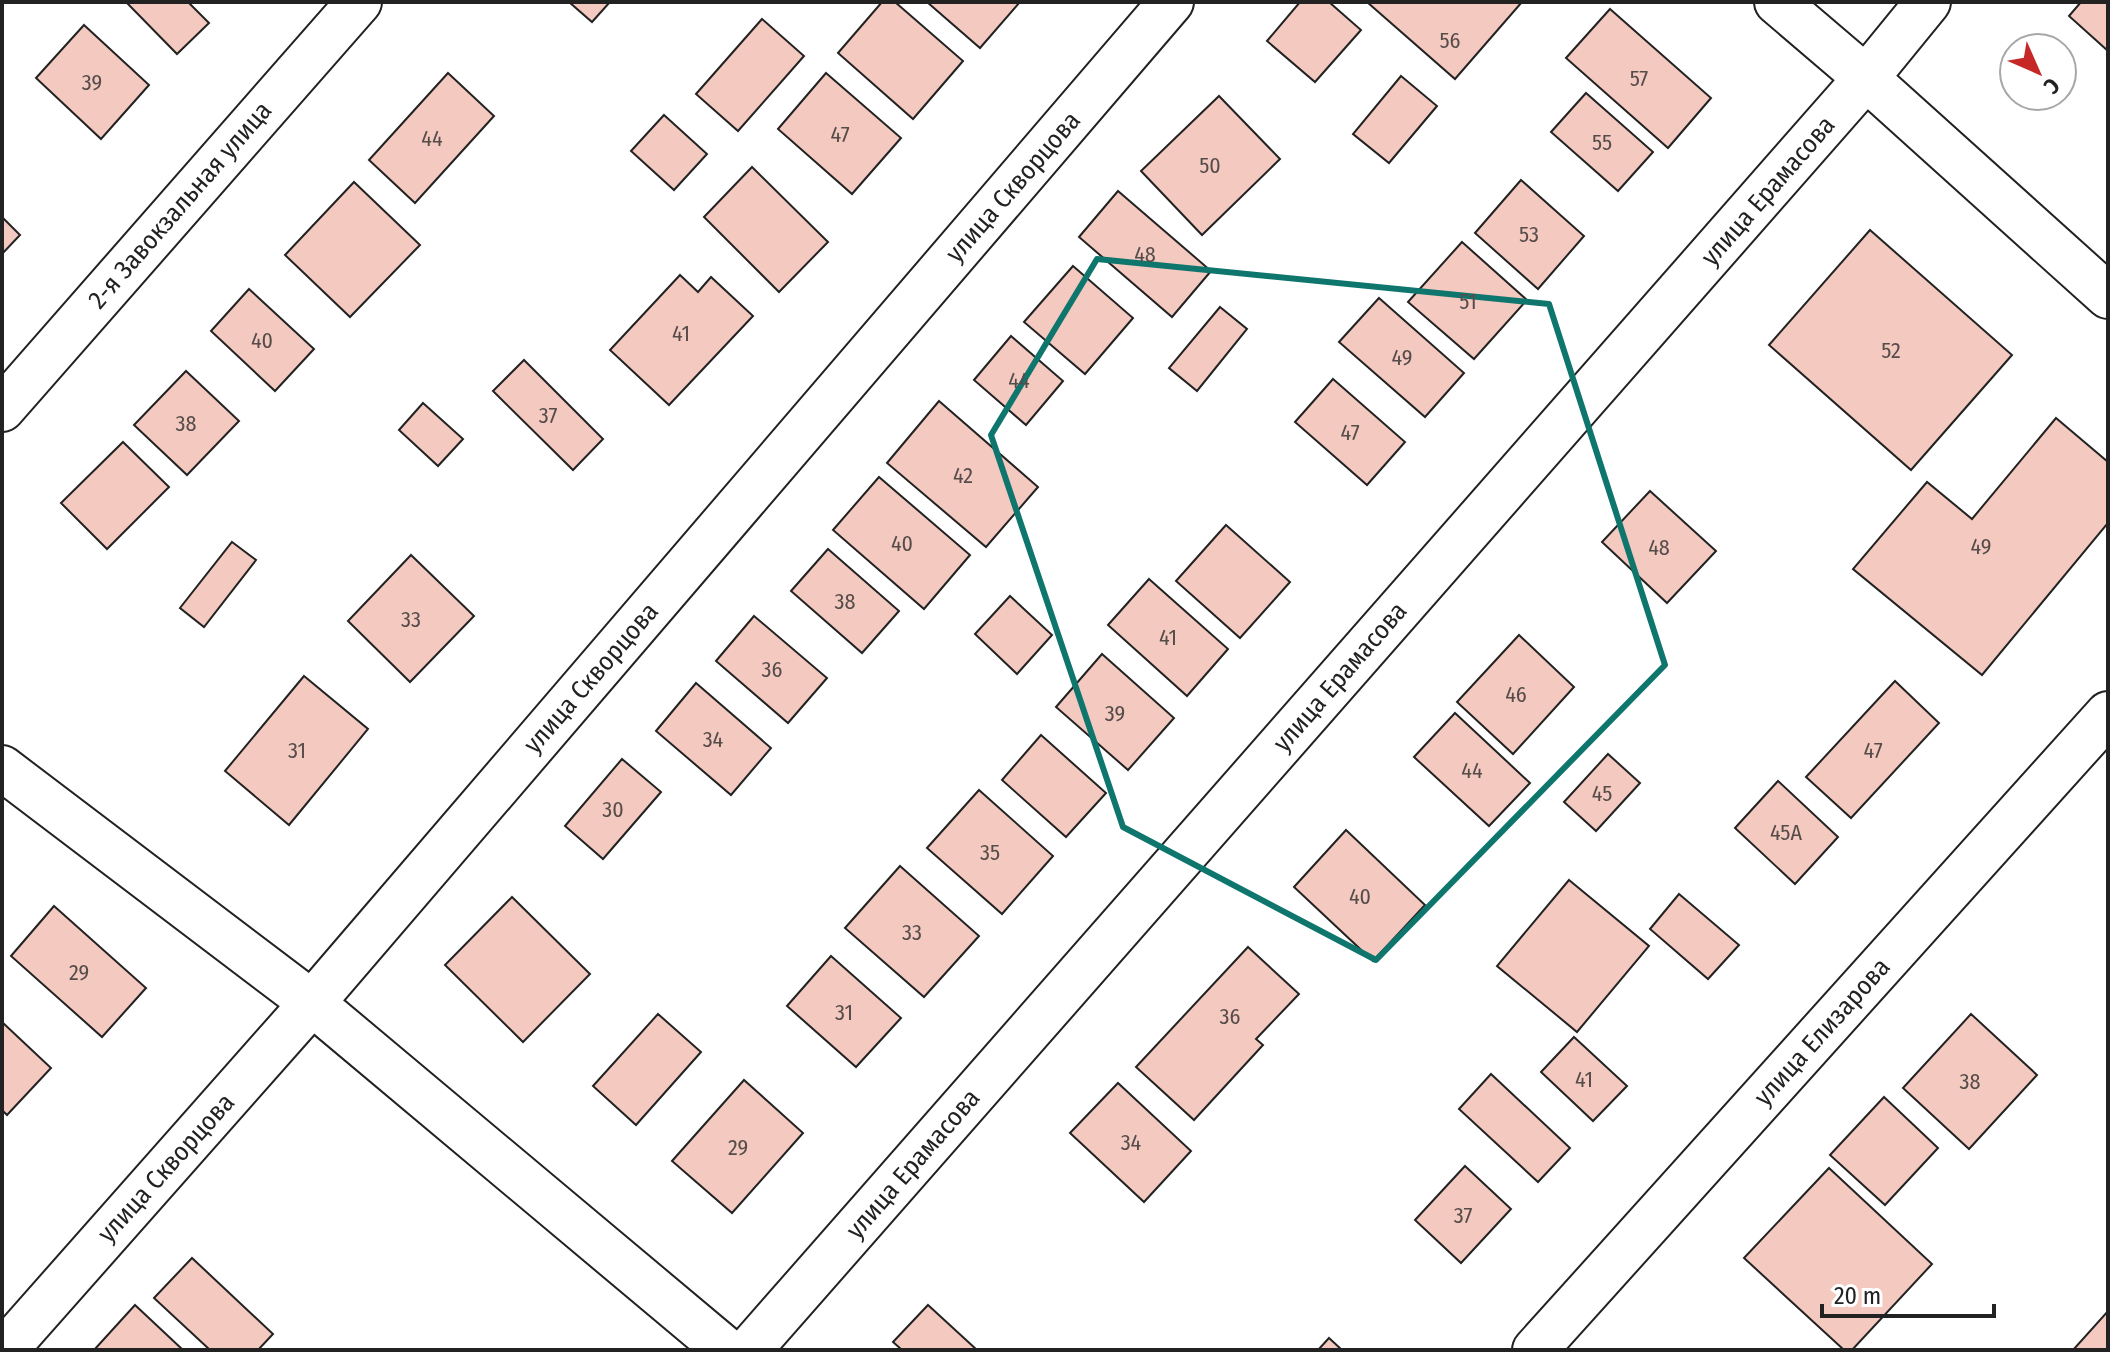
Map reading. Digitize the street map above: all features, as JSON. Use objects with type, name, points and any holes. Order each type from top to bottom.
[{"type":"street","name":"2-я Завокзальная улица","points":[[2,409],[359,2]]},
{"type":"street","name":"улица Скворцова","points":[[5,1350],[312,1003],[1171,2]]},
{"type":"street","points":[[1777,2],[2108,296]]},
{"type":"street","name":"улица Ерамасова","points":[[749,1350],[1866,78],[1928,2]]},
{"type":"street","name":"улица Елизарова","points":[[1535,1350],[2108,714]]},
{"type":"street","points":[[2,768],[312,1003],[726,1350]]},
{"type":"highlighted area","points":[[1097,259],[1549,304],[1665,665],[1376,960],[1123,827],[991,435]]},
{"type":"building","points":[[126,2],[188,2],[209,23],[177,54]]},
{"type":"building","points":[[569,2],[610,2],[592,22]]},
{"type":"building","points":[[882,2],[895,2],[963,61],[913,119],[838,53]]},
{"type":"building","points":[[927,2],[1020,2],[980,48]]},
{"type":"building","points":[[1300,2],[1329,2],[1361,30],[1315,82],[1267,41]]},
{"type":"building","points":[[1367,2],[1522,2],[1455,79]]},
{"type":"building","points":[[2081,2],[2108,2],[2108,51],[2069,16]]},
{"type":"building","points":[[1610,9],[1711,98],[1668,148],[1566,58]]},
{"type":"building","points":[[762,19],[804,56],[738,131],[696,94]]},
{"type":"building","points":[[84,25],[149,85],[101,139],[36,78]]},
{"type":"building","points":[[448,73],[494,116],[415,203],[369,160]]},
{"type":"building","points":[[826,73],[901,138],[852,194],[778,129]]},
{"type":"building","points":[[1401,76],[1437,106],[1389,163],[1353,134]]},
{"type":"building","points":[[1586,93],[1653,152],[1618,191],[1551,132]]},
{"type":"building","points":[[1219,96],[1280,159],[1202,235],[1141,171]]},
{"type":"building","points":[[664,115],[707,154],[674,190],[631,151]]},
{"type":"building","points":[[752,167],[828,242],[779,292],[704,217]]},
{"type":"building","points":[[1521,180],[1584,236],[1538,289],[1475,233]]},
{"type":"building","points":[[354,182],[420,245],[350,317],[285,255]]},
{"type":"building","points":[[1118,191],[1211,271],[1172,317],[1079,237]]},
{"type":"building","points":[[2,217],[20,235],[2,254]]},
{"type":"building","points":[[1870,230],[2012,355],[1911,470],[1769,345]]},
{"type":"building","points":[[1462,242],[1527,300],[1474,359],[1408,302]]},
{"type":"building","points":[[1073,266],[1133,318],[1085,374],[1024,322]]},
{"type":"building","points":[[680,275],[698,292],[711,277],[753,316],[669,405],[610,350]]},
{"type":"building","points":[[249,289],[314,349],[275,391],[211,331]]},
{"type":"building","points":[[1379,298],[1464,373],[1425,417],[1339,342]]},
{"type":"building","points":[[1220,307],[1247,329],[1197,391],[1169,368]]},
{"type":"building","points":[[1011,336],[1063,381],[1026,425],[974,380]]},
{"type":"building","points":[[524,360],[603,439],[573,470],[493,391]]},
{"type":"building","points":[[186,371],[239,421],[187,475],[134,425]]},
{"type":"building","points":[[1333,379],[1405,442],[1367,485],[1295,422]]},
{"type":"building","points":[[939,401],[1038,487],[986,547],[887,463]]},
{"type":"building","points":[[423,403],[463,439],[438,466],[399,430]]},
{"type":"building","points":[[2056,418],[2108,462],[2108,523],[1982,675],[1853,569],[1927,482],[1972,519]]},
{"type":"building","points":[[123,442],[169,487],[107,549],[61,503]]},
{"type":"building","points":[[879,477],[970,555],[924,609],[833,530]]},
{"type":"building","points":[[1650,491],[1716,551],[1667,603],[1602,542]]},
{"type":"building","points":[[1226,525],[1290,582],[1240,638],[1176,581]]},
{"type":"building","points":[[232,542],[256,560],[204,627],[180,608]]},
{"type":"building","points":[[828,549],[899,611],[862,653],[791,591]]},
{"type":"building","points":[[411,555],[474,616],[410,682],[348,621]]},
{"type":"building","points":[[1149,579],[1228,649],[1187,696],[1108,625]]},
{"type":"building","points":[[1010,596],[1052,635],[1017,674],[975,634]]},
{"type":"building","points":[[754,616],[827,678],[788,723],[716,661]]},
{"type":"building","points":[[1519,635],[1574,687],[1513,754],[1457,702]]},
{"type":"building","points":[[1102,654],[1174,718],[1128,770],[1056,707]]},
{"type":"building","points":[[304,676],[368,729],[289,825],[225,771]]},
{"type":"building","points":[[1895,681],[1939,723],[1851,818],[1806,777]]},
{"type":"building","points":[[696,683],[771,748],[731,795],[656,731]]},
{"type":"building","points":[[1455,713],[1530,783],[1489,826],[1414,757]]},
{"type":"building","points":[[1041,735],[1106,793],[1066,837],[1002,780]]},
{"type":"building","points":[[1608,754],[1640,783],[1596,831],[1564,802]]},
{"type":"building","points":[[622,759],[661,792],[603,859],[565,826]]},
{"type":"building","points":[[1778,781],[1838,837],[1795,884],[1735,828]]},
{"type":"building","points":[[979,790],[1053,856],[1002,914],[927,848]]},
{"type":"building","points":[[1346,830],[1425,905],[1373,961],[1294,887]]},
{"type":"building","points":[[900,866],[979,936],[924,997],[845,928]]},
{"type":"building","points":[[1569,880],[1649,946],[1577,1032],[1497,966]]},
{"type":"building","points":[[1679,894],[1739,945],[1708,979],[1650,929]]},
{"type":"building","points":[[512,897],[590,974],[523,1042],[445,965]]},
{"type":"building","points":[[54,906],[146,988],[102,1037],[11,956]]},
{"type":"building","points":[[1248,947],[1299,994],[1256,1039],[1263,1045],[1194,1120],[1136,1067]]},
{"type":"building","points":[[831,956],[901,1018],[856,1067],[787,1006]]},
{"type":"building","points":[[658,1014],[701,1052],[636,1125],[593,1086]]},
{"type":"building","points":[[1971,1014],[2037,1075],[1969,1149],[1903,1088]]},
{"type":"building","points":[[2,1022],[51,1068],[7,1115],[2,1110]]},
{"type":"building","points":[[1574,1037],[1627,1086],[1593,1121],[1541,1072]]},
{"type":"building","points":[[1491,1074],[1570,1148],[1538,1182],[1459,1109]]},
{"type":"building","points":[[744,1080],[803,1133],[732,1213],[672,1161]]},
{"type":"building","points":[[1118,1083],[1191,1151],[1144,1202],[1070,1133]]},
{"type":"building","points":[[1884,1097],[1938,1148],[1885,1205],[1830,1155]]},
{"type":"building","points":[[1465,1166],[1511,1209],[1461,1263],[1415,1220]]},
{"type":"building","points":[[1829,1168],[1932,1264],[1852,1350],[1844,1350],[1744,1258]]},
{"type":"building","points":[[192,1258],[273,1334],[258,1350],[210,1350],[154,1298]]},
{"type":"building","points":[[135,1305],[183,1350],[94,1350]]},
{"type":"building","points":[[928,1305],[977,1350],[902,1350],[893,1342]]},
{"type":"building","points":[[2108,1311],[2108,1350],[2073,1350]]},
{"type":"building","points":[[1329,1338],[1342,1350],[1318,1350]]}]
